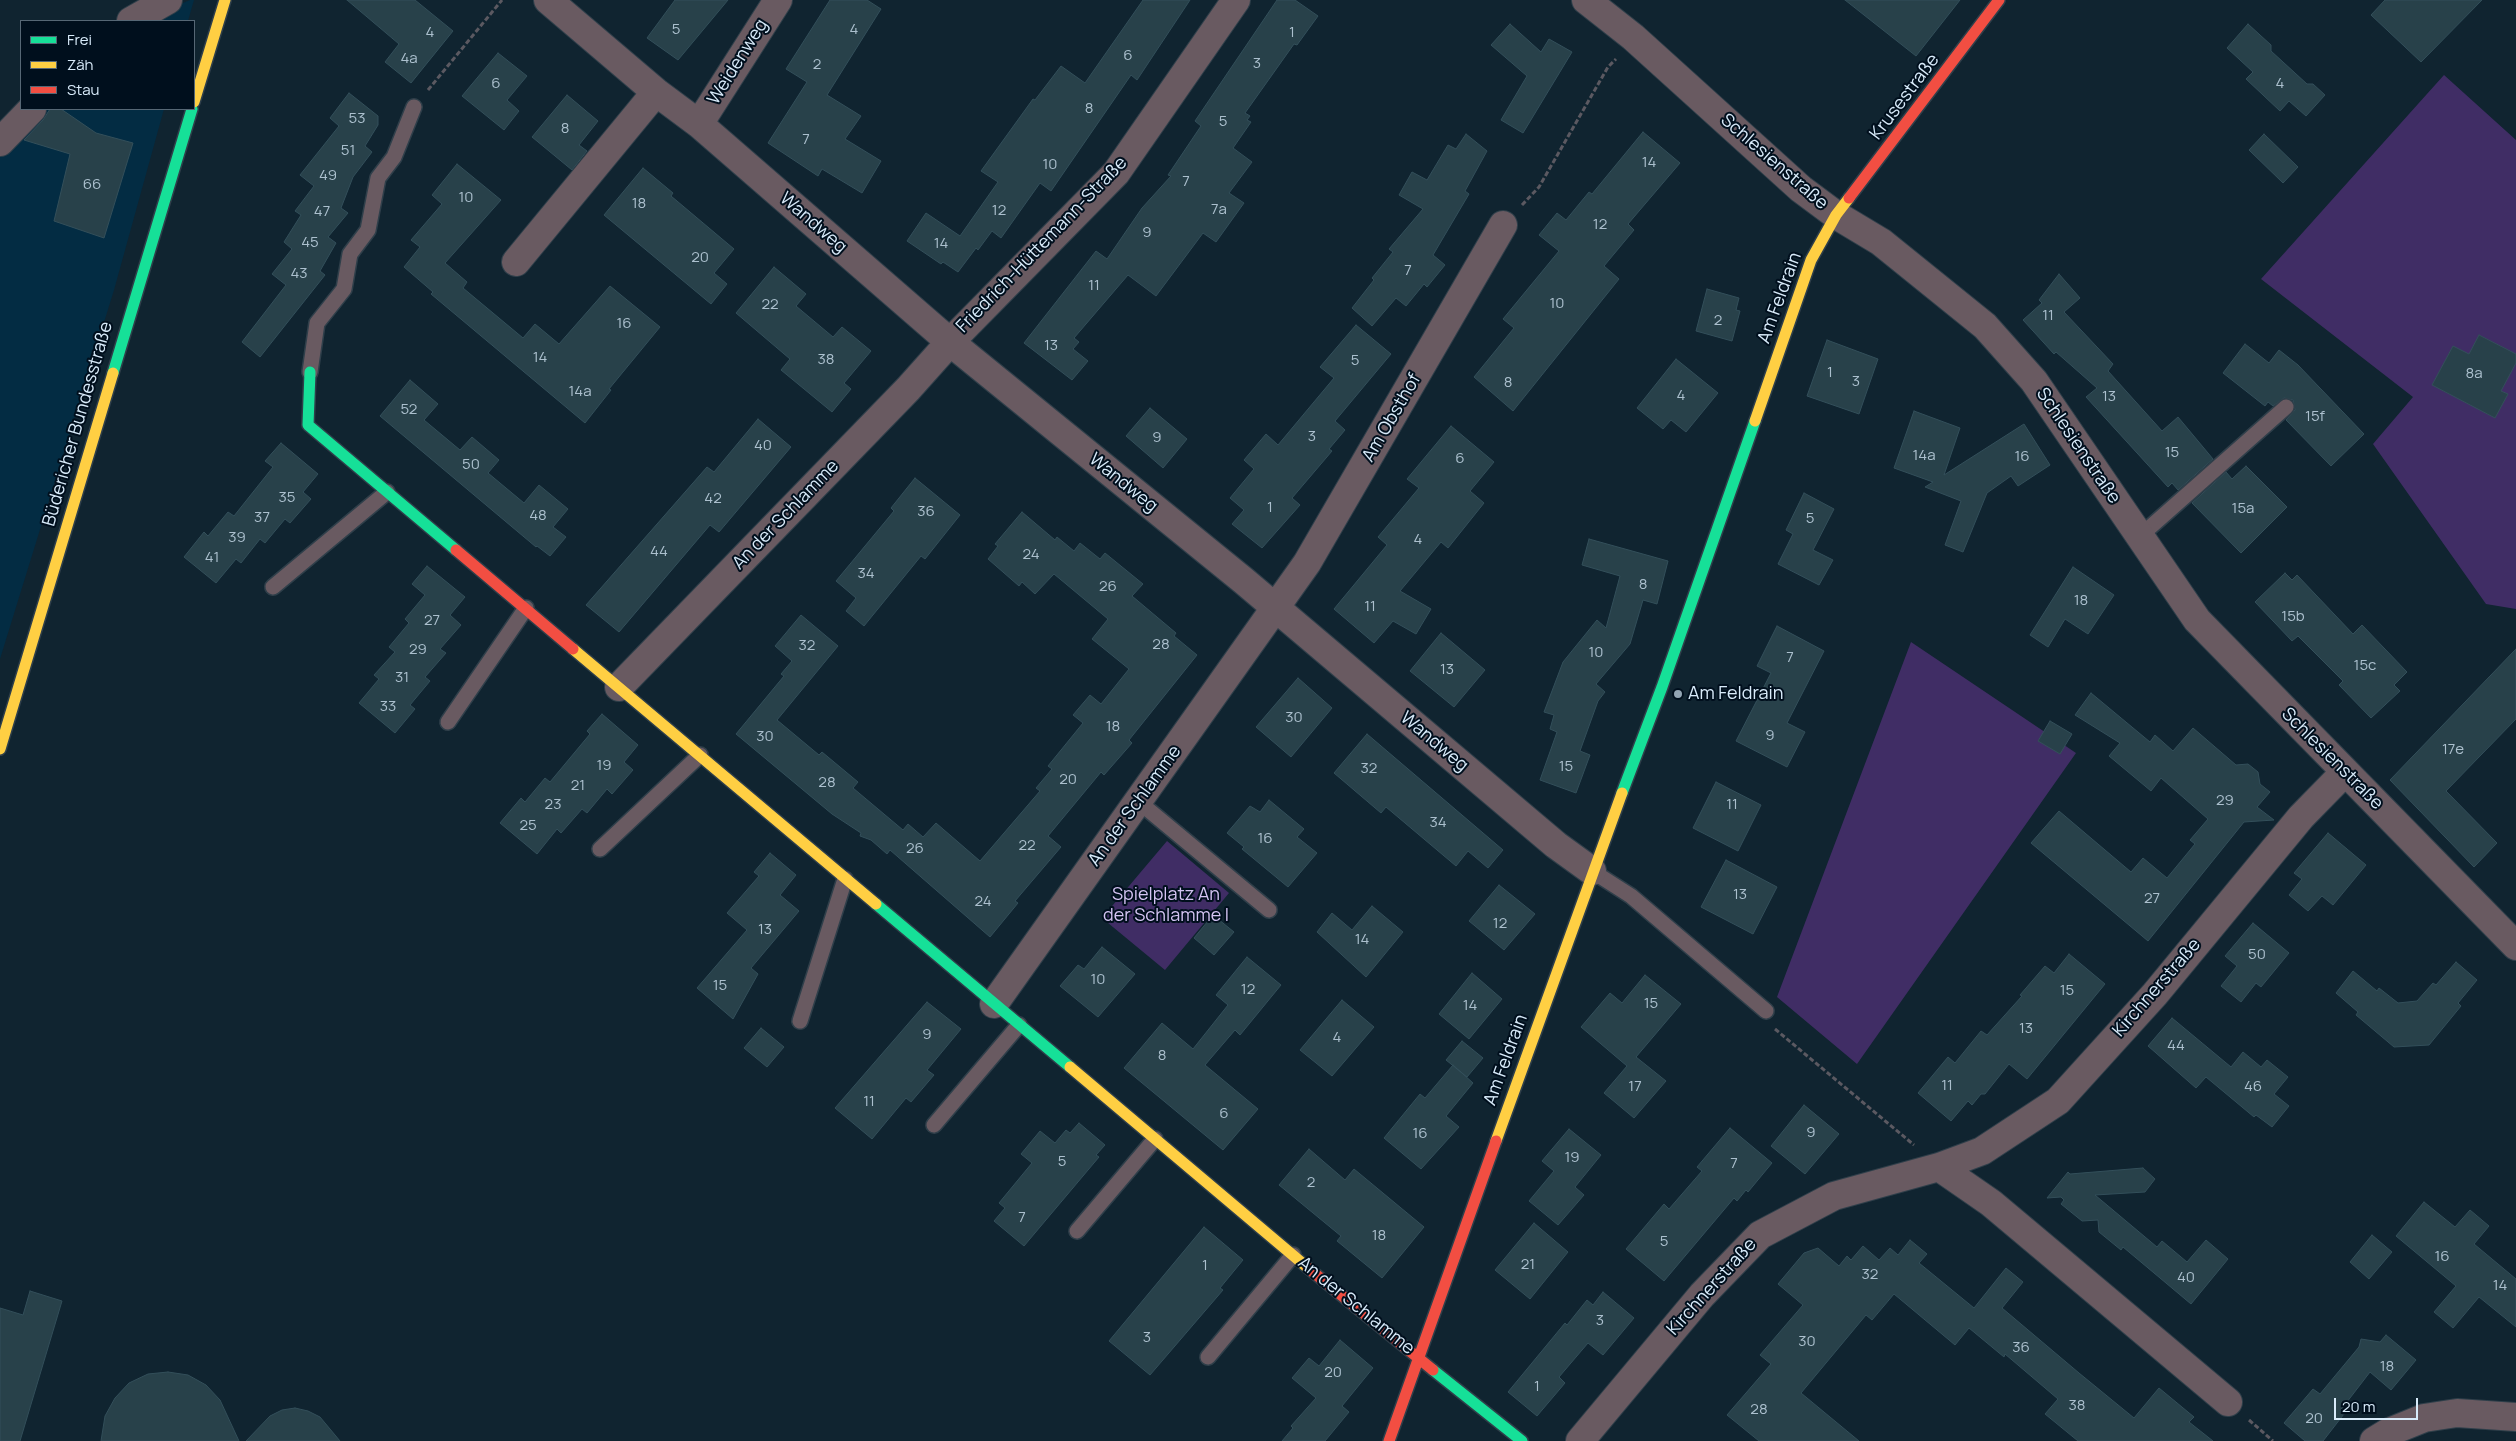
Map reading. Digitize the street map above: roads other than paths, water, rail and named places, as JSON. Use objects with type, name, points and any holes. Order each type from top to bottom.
[{"type":"street","points":[[133,20],[168,0]]},
{"type":"street","points":[[195,99],[225,0]]},
{"type":"street","name":"Wandweg","points":[[548,0],[656,92],[699,124],[950,342],[1276,608],[1556,845],[1592,870]]},
{"type":"street","name":"Weidenweg","points":[[699,124],[778,0]]},
{"type":"street","name":"Friedrich-Hüttemann-Straße","points":[[950,342],[1116,173],[1236,0]]},
{"type":"street","name":"Schlesienstraße","points":[[1586,0],[1633,37],[1800,189],[1836,215],[1881,242],[1985,326],[2034,381],[2197,620],[2516,946]]},
{"type":"street","name":"Krusestraße","points":[[1836,215],[1999,0]]},
{"type":"street","points":[[516,262],[656,92]]},
{"type":"street","points":[[0,142],[31,110]]},
{"type":"street","name":"Büdericher Bundesstraße","points":[[0,749],[192,110]]},
{"type":"street","name":"Am Feldrain","points":[[1389,1441],[1592,870],[1662,687],[1811,260],[1836,215]]},
{"type":"street","name":"Am Obsthof","points":[[1276,608],[1307,563],[1503,225]]},
{"type":"street","name":"An der Schlamme","points":[[619,687],[908,389],[950,342]]},
{"type":"street","name":"An der Schlamme","points":[[310,372],[308,425],[845,879],[1293,1255],[1419,1358]]},
{"type":"street","name":"An der Schlamme","points":[[994,1004],[1276,608]]},
{"type":"street","name":"Kirchnerstraße","points":[[1580,1441],[1702,1295],[1760,1235],[1834,1196],[1939,1167],[1982,1151],[2058,1101],[2155,994],[2301,817],[2345,772]]},
{"type":"street","points":[[1939,1167],[1991,1203],[2228,1402]]},
{"type":"street","points":[[1419,1358],[1522,1441]]},
{"type":"street","points":[[2374,1441],[2387,1432],[2424,1418],[2457,1413],[2516,1417]]},
{"type":"lane","name":"An der Schlamme","points":[[310,372],[317,323],[344,288],[350,254],[368,230],[378,178],[394,157],[414,106]]},
{"type":"lane","points":[[2139,537],[2286,407]]},
{"type":"lane","points":[[273,587],[387,492]]},
{"type":"lane","points":[[448,722],[526,608]]},
{"type":"lane","points":[[600,849],[700,755]]},
{"type":"lane","points":[[1139,802],[1269,910]]},
{"type":"lane","points":[[1592,870],[1631,896],[1766,1011]]},
{"type":"lane","points":[[800,1021],[845,879]]},
{"type":"lane","points":[[934,1125],[1019,1025]]},
{"type":"lane","points":[[1077,1231],[1155,1139]]},
{"type":"lane","name":"An der Schlamme","points":[[1208,1357],[1293,1255]]},
{"type":"place","name":"Am Feldrain","points":[[1678,694]]},
{"type":"park label","name":"Spielplatz An der Schlamme I","points":[[1166,905]]}]
